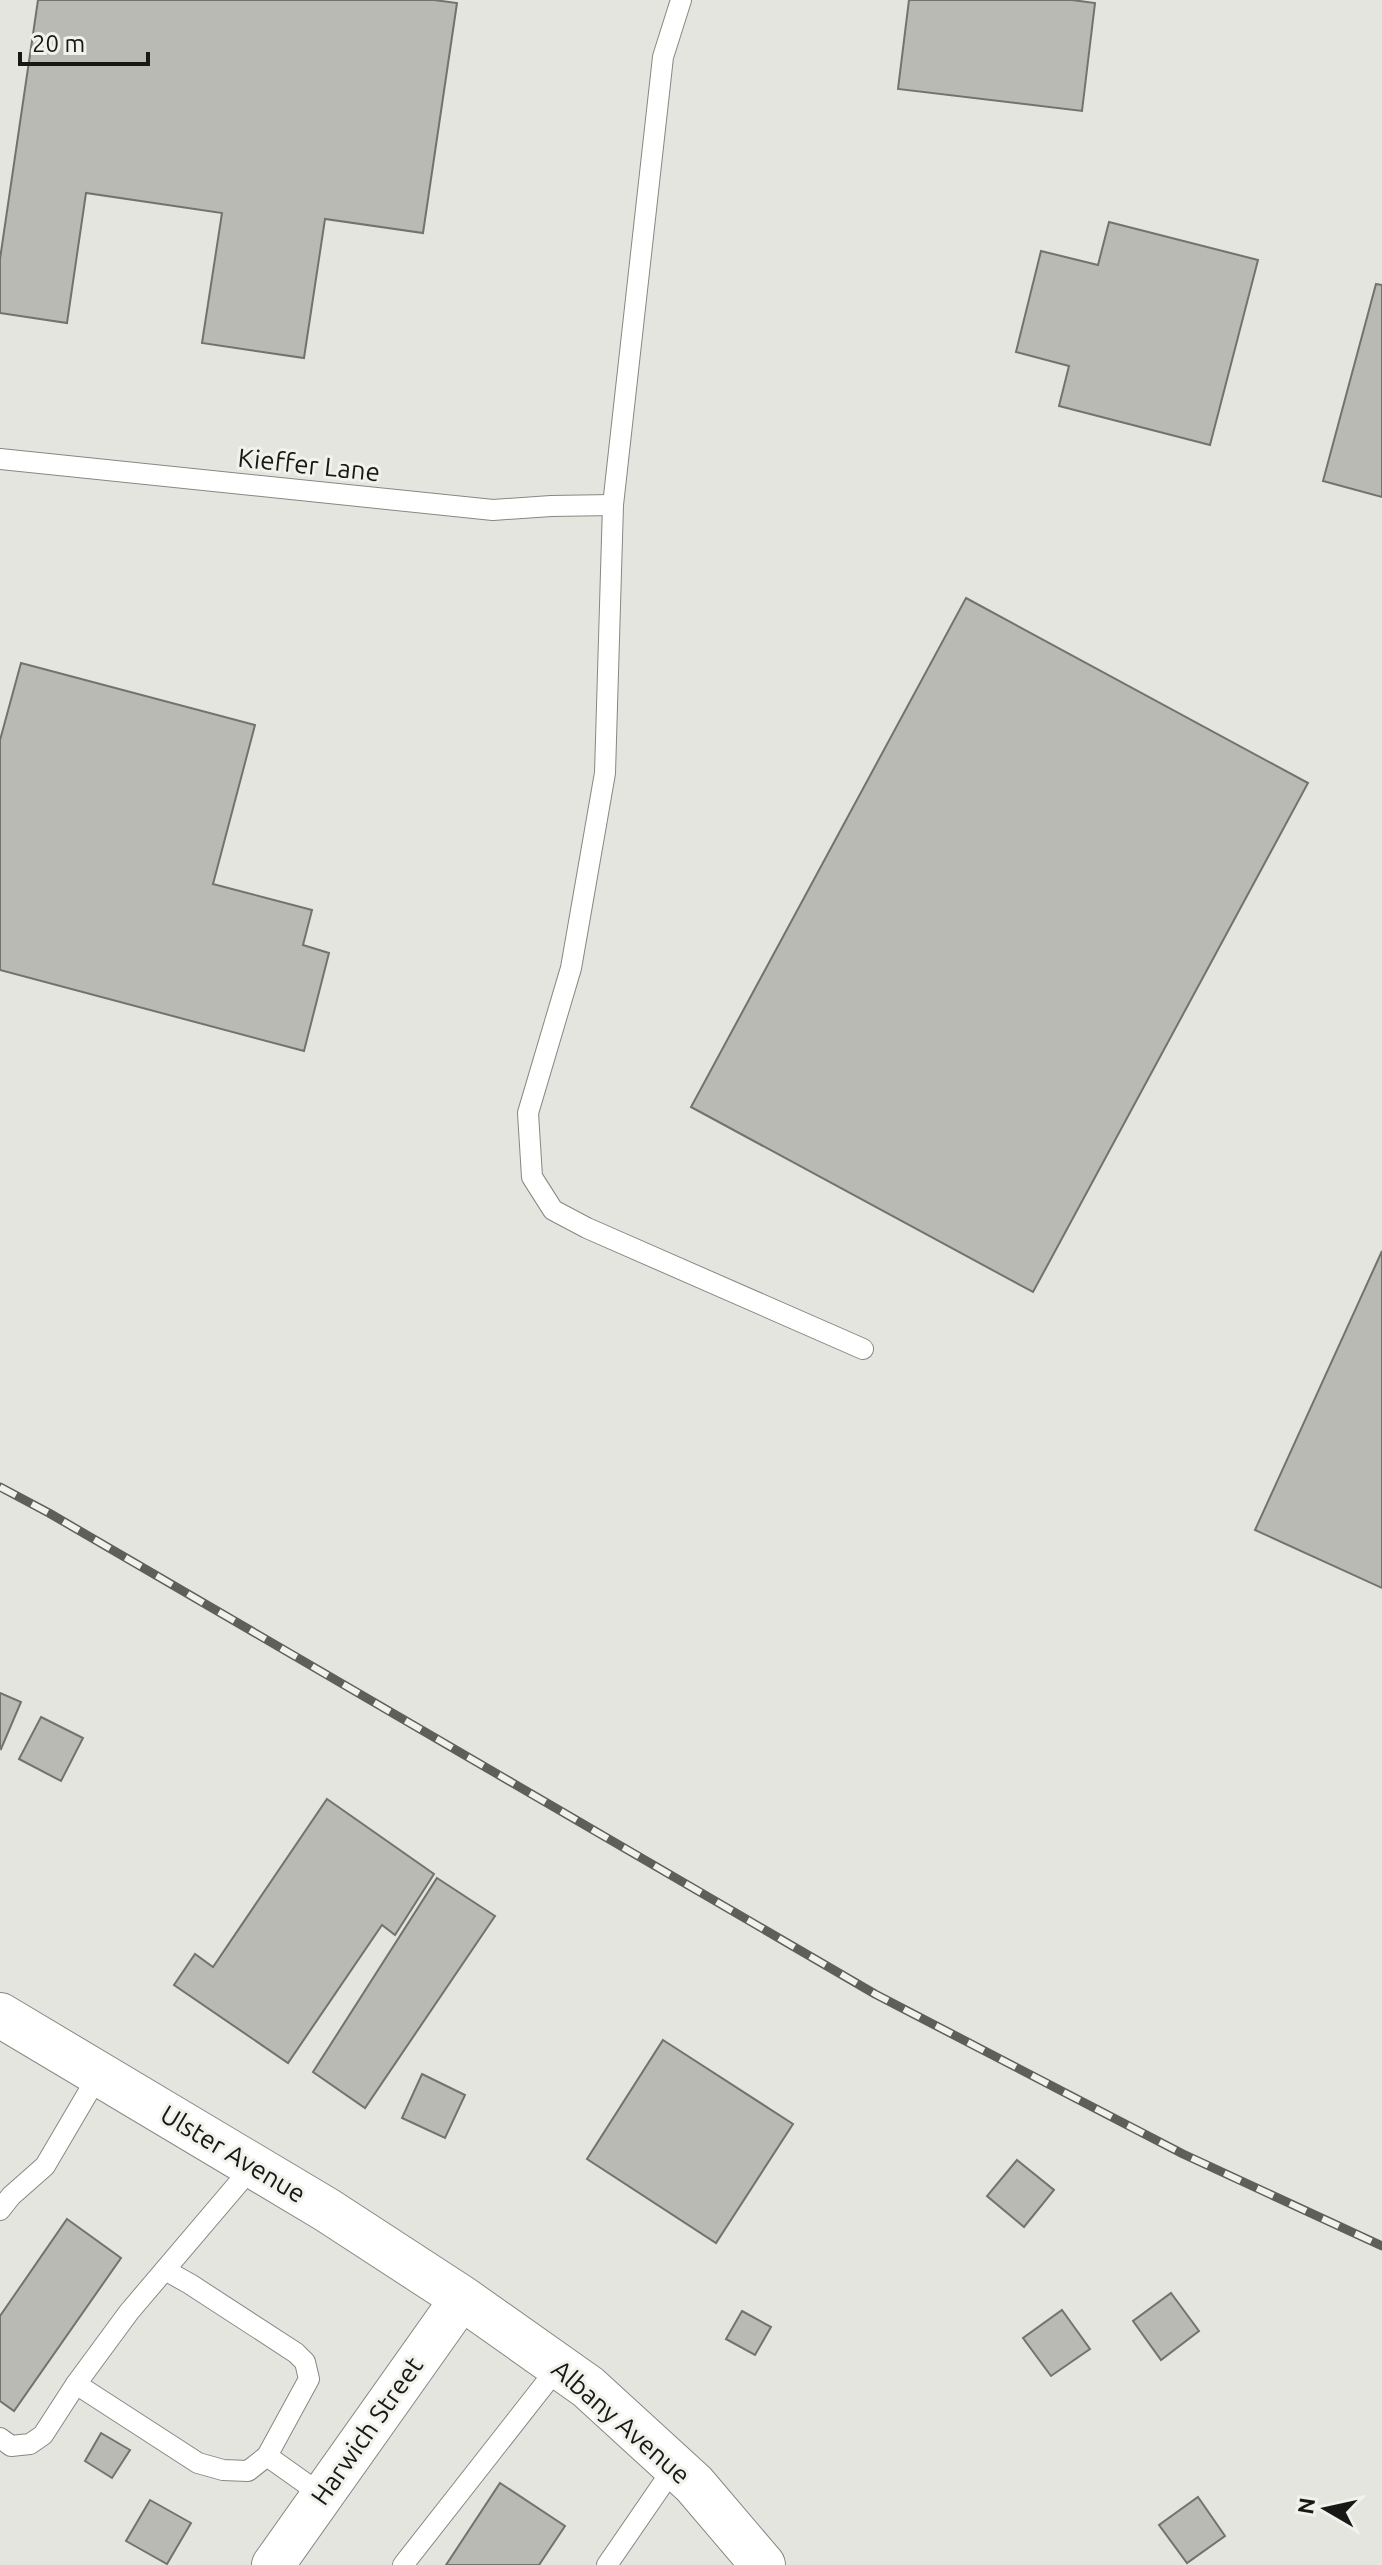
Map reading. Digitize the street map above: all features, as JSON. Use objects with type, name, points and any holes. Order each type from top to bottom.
[{"type":"main road","name":"Ulster Avenue","points":[[0,2015],[327,2210],[462,2298]]},
{"type":"main road","name":"Albany Avenue","points":[[462,2298],[588,2387],[694,2484],[763,2565]]},
{"type":"street","name":"Harwich Street","points":[[273,2565],[462,2298]]},
{"type":"lane","points":[[681,0],[663,57],[613,505],[605,773],[571,968],[528,1113],[532,1177],[553,1210],[587,1228],[863,1349]]},
{"type":"lane","name":"Kieffer Lane","points":[[0,459],[493,510],[613,505]]},
{"type":"lane","points":[[0,2210],[45,2166],[99,2074]]},
{"type":"lane","points":[[0,2438],[11,2446],[30,2444],[43,2435],[129,2312],[253,2166]]},
{"type":"lane","points":[[76,2384],[198,2463],[223,2470],[248,2471],[267,2456],[309,2379],[305,2362],[296,2353],[165,2270]]},
{"type":"lane","points":[[403,2565],[559,2366]]},
{"type":"lane","points":[[267,2456],[322,2495]]},
{"type":"lane","points":[[607,2565],[675,2466]]},
{"type":"building","points":[[38,0],[434,0],[457,3],[423,233],[325,219],[304,358],[202,343],[222,213],[86,193],[67,323],[0,313],[0,259]]},
{"type":"building","points":[[909,0],[1072,0],[1095,3],[1082,111],[898,89]]},
{"type":"building","points":[[1109,222],[1258,260],[1210,445],[1059,406],[1069,366],[1016,352],[1041,251],[1098,265]]},
{"type":"building","points":[[1376,284],[1382,285],[1382,497],[1323,481]]},
{"type":"building","points":[[966,598],[1308,783],[1033,1292],[691,1107]]},
{"type":"building","points":[[21,663],[255,725],[213,884],[312,910],[303,945],[329,953],[304,1051],[0,970],[0,740]]},
{"type":"building","points":[[1382,1251],[1382,1588],[1255,1530]]},
{"type":"building","points":[[0,1693],[21,1702],[1,1749],[0,1748]]},
{"type":"building","points":[[41,1717],[83,1738],[61,1781],[19,1759]]},
{"type":"building","points":[[327,1799],[434,1874],[395,1935],[382,1925],[288,2063],[174,1985],[195,1954],[213,1967]]},
{"type":"building","points":[[437,1878],[495,1916],[365,2108],[313,2072]]},
{"type":"building","points":[[663,2040],[793,2124],[716,2243],[587,2159]]},
{"type":"building","points":[[422,2074],[465,2095],[445,2138],[402,2118]]},
{"type":"building","points":[[1017,2160],[1054,2190],[1024,2227],[987,2196]]},
{"type":"building","points":[[67,2219],[121,2258],[14,2411],[0,2401],[0,2316]]},
{"type":"building","points":[[1171,2293],[1199,2331],[1161,2360],[1133,2321]]},
{"type":"building","points":[[1062,2310],[1090,2349],[1051,2376],[1023,2338]]},
{"type":"building","points":[[742,2311],[771,2327],[755,2355],[726,2339]]},
{"type":"building","points":[[101,2433],[130,2450],[112,2478],[85,2461]]},
{"type":"building","points":[[500,2483],[565,2526],[539,2565],[446,2565]]},
{"type":"building","points":[[1198,2497],[1225,2536],[1187,2563],[1159,2525]]},
{"type":"building","points":[[150,2500],[191,2523],[167,2564],[126,2541]]},
{"type":"railway","points":[[0,1487],[875,1994],[1183,2154],[1382,2246]]}]
